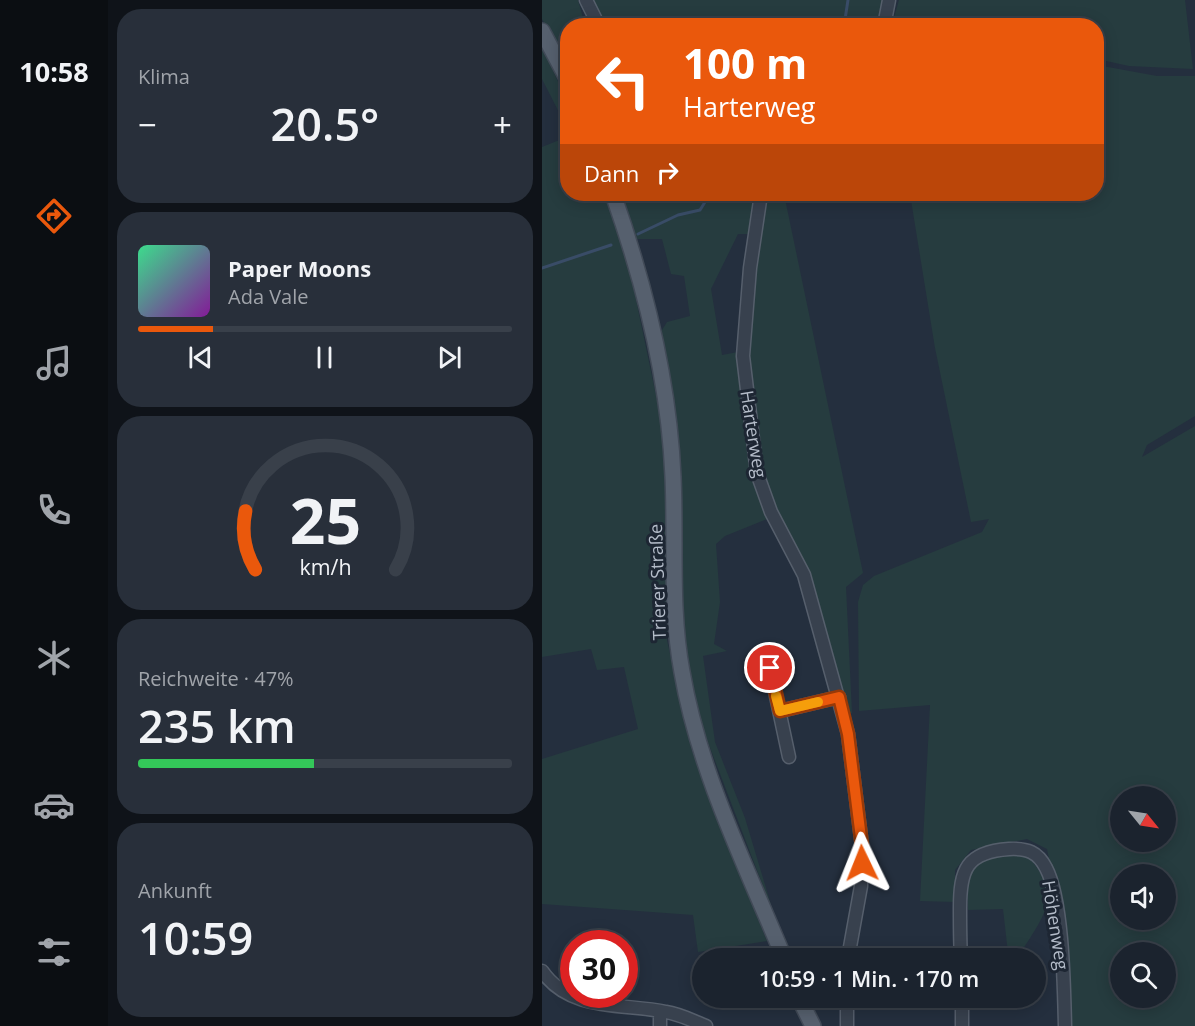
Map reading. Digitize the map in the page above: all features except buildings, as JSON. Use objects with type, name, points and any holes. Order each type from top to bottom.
[{"type":"main road","points":[[542,31],[560,65]]},
{"type":"main road","name":"Trierer Straße","points":[[615,201],[648,308],[665,401],[673,474],[677,625],[688,706],[706,766],[780,948]]},
{"type":"main road","points":[[804,1008],[813,1026]]},
{"type":"street","points":[[586,0],[595,18]]},
{"type":"street","points":[[886,18],[889,0]]},
{"type":"street","name":"Harterweg","points":[[760,201],[750,268],[743,356],[757,472],[771,512],[800,565],[848,734],[862,846],[861,886],[850,948]]},
{"type":"street","points":[[770,668],[789,757]]},
{"type":"street","points":[[780,711],[839,697]]},
{"type":"street","name":"Höhenweg","points":[[961,948],[960,882],[966,867],[978,857],[999,850],[1024,848],[1038,855],[1047,870],[1058,918],[1065,1026]]},
{"type":"street","points":[[542,971],[561,990],[579,998],[610,1006],[660,1011],[706,1026]]},
{"type":"street","points":[[847,1008],[847,1026]]},
{"type":"street","points":[[962,1008],[962,1026]]},
{"type":"street","points":[[660,1011],[660,1026]]},
{"type":"green space","points":[[542,0],[578,0],[583,18],[560,18],[560,54],[542,19]]},
{"type":"green space","points":[[590,0],[883,0],[880,18],[602,18]]},
{"type":"green space","points":[[899,0],[1185,0],[1193,69],[1129,66],[1104,61],[1104,18],[894,18]]},
{"type":"green space","points":[[542,47],[560,86],[560,114],[542,79]]},
{"type":"green space","points":[[1104,66],[1157,76],[1195,76],[1195,416],[1147,445],[1142,457],[1195,426],[1195,1026],[1069,1026],[1066,941],[1047,849],[1027,839],[971,850],[955,870],[955,902],[920,901],[930,705],[859,711],[858,602],[863,585],[874,576],[982,532],[989,519],[971,522],[935,348],[911,201],[1104,201]]},
{"type":"green space","points":[[560,140],[560,201],[607,201],[628,261],[657,400],[668,475],[670,586],[667,640],[691,748],[717,820],[767,941],[723,948],[697,948],[693,915],[542,904],[542,759],[638,729],[624,667],[597,670],[591,649],[542,657],[542,147]]},
{"type":"green space","points":[[622,201],[757,201],[751,234],[738,234],[711,289],[722,355],[738,352],[753,476],[767,519],[725,536],[716,544],[720,602],[714,644],[727,651],[703,656],[715,742],[745,818],[774,915],[691,698],[683,626],[679,474],[659,335],[667,322],[690,316],[684,276],[671,274],[662,239],[634,239]]},
{"type":"green space","points":[[765,201],[785,201],[863,573],[846,587],[852,713],[847,713],[832,650],[809,575],[782,526],[761,473],[747,354],[755,260]]},
{"type":"green space","points":[[1023,851],[1043,878],[1047,890],[1044,912],[1024,948],[1007,948],[1003,909],[968,910],[966,874],[977,861]]},
{"type":"waterway","points":[[845,18],[848,0]]},
{"type":"waterway","points":[[638,234],[678,215],[700,210],[706,201]]},
{"type":"waterway","points":[[542,268],[611,245]]},
{"type":"slow traffic","points":[[776,696],[780,711],[818,702]]},
{"type":"route","points":[[770,668],[780,711],[839,697],[849,743],[862,846],[862,863]]}]
